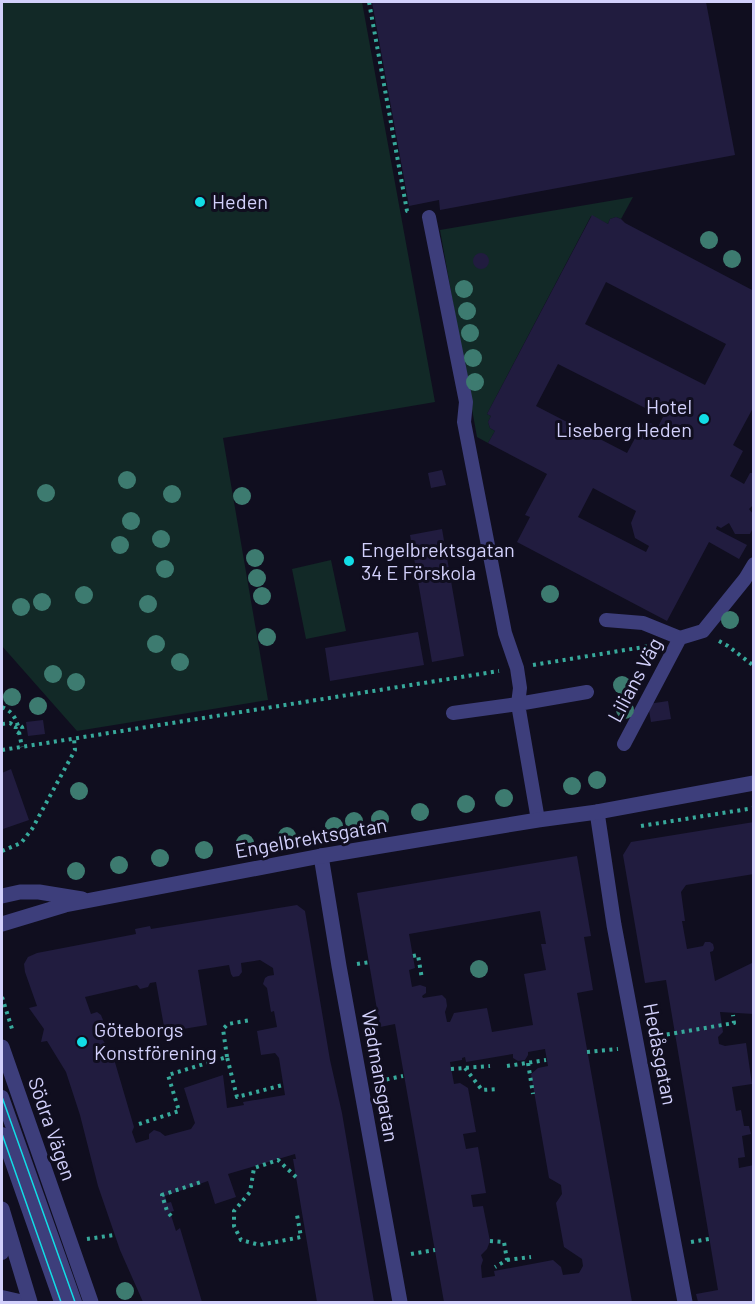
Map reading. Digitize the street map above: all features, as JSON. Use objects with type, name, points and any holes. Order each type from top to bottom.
[{"type":"street","name":"Engelbrektsgatan","points":[[2,924],[65,905],[321,856],[597,812],[753,783]]},
{"type":"street","name":"Hedåsgatan","points":[[597,812],[614,925],[685,1302]]},
{"type":"street","name":"Wadmansgatan","points":[[321,856],[400,1302]]},
{"type":"street","name":"Engelbrektsgatan","points":[[2,896],[20,892],[39,892],[91,900]]},
{"type":"street","name":"Södra Vägen","points":[[2,1047],[91,1302]]},
{"type":"street","points":[[2,1209],[30,1302]]},
{"type":"lane","points":[[429,217],[466,402],[464,422],[505,633],[517,668],[520,687],[518,704],[538,820]]},
{"type":"lane","points":[[680,638],[703,632],[745,579],[753,564]]},
{"type":"lane","name":"Lilians Väg","points":[[606,620],[643,623],[680,638],[624,744]]},
{"type":"lane","points":[[453,713],[587,692]]},
{"type":"lane","name":"Södra Vägen","points":[[2,1097],[75,1302]]},
{"type":"lane","points":[[2,1134],[61,1302]]},
{"type":"lane","points":[[57,1252],[63,1224]]},
{"type":"lane","points":[[2,1252],[10,1235]]},
{"type":"lane","points":[[2,1297],[24,1302]]},
{"type":"path","points":[[369,2],[407,211],[429,217]]},
{"type":"path","points":[[703,632],[728,646],[753,666]]},
{"type":"path","points":[[2,750],[517,668],[654,645],[680,638]]},
{"type":"path","points":[[2,707],[15,717],[16,731],[19,732],[22,747]]},
{"type":"path","points":[[2,724],[17,726]]},
{"type":"path","points":[[2,851],[21,843],[32,829],[75,750],[74,739]]},
{"type":"path","points":[[632,827],[753,808]]},
{"type":"path","points":[[413,956],[418,955],[422,979]]},
{"type":"path","points":[[646,1039],[734,1023],[733,1015]]},
{"type":"path","points":[[251,1020],[228,1024],[223,1029],[237,1097],[283,1085]]},
{"type":"path","points":[[587,1052],[619,1049],[617,1038]]},
{"type":"path","points":[[139,1124],[179,1111],[168,1075],[227,1057]]},
{"type":"path","points":[[507,1066],[546,1059]]},
{"type":"path","points":[[528,1063],[533,1095]]},
{"type":"path","points":[[452,1069],[490,1066]]},
{"type":"path","points":[[465,1068],[482,1090],[498,1089]]},
{"type":"path","points":[[379,1080],[381,1092]]},
{"type":"path","points":[[296,1177],[278,1160],[254,1168],[250,1192],[234,1211],[234,1226],[241,1240],[260,1245],[301,1237],[297,1215]]},
{"type":"path","points":[[171,1216],[162,1195],[201,1182]]},
{"type":"path","points":[[84,1240],[114,1235]]},
{"type":"path","points":[[687,1242],[709,1239]]},
{"type":"path","points":[[490,1241],[504,1242],[507,1260]]},
{"type":"path","points":[[412,1264],[411,1254],[435,1250]]},
{"type":"path","points":[[495,1267],[507,1260],[531,1257]]},
{"type":"green space","name":"Heden","points":[[2,2],[362,2],[435,402],[223,438],[268,700],[77,731],[2,646]]},
{"type":"green space","points":[[633,197],[621,219],[616,217],[610,219],[608,224],[591,216],[487,414],[491,416],[488,422],[490,428],[495,431],[488,443],[477,437],[440,230]]},
{"type":"green space","points":[[331,560],[346,631],[306,639],[292,569]]},
{"type":"building","points":[[372,2],[706,2],[735,155],[440,210],[439,200],[409,206]]},
{"type":"building","name":"Hotel Liseberg Heden","points":[[592,215],[608,224],[610,219],[616,217],[621,219],[754,291],[754,406],[733,445],[743,451],[730,476],[744,484],[750,473],[754,473],[754,504],[749,509],[754,515],[754,526],[750,534],[735,534],[729,523],[721,528],[717,526],[716,529],[747,545],[739,559],[709,542],[667,621],[517,542],[530,517],[525,515],[547,474],[488,443],[495,431],[490,428],[488,422],[491,416],[487,414]],"holes":[[[606,282],[726,344],[705,385],[585,324]],[[558,364],[663,417],[658,427],[645,420],[627,453],[536,406]],[[593,488],[636,511],[631,523],[635,538],[649,546],[646,552],[578,517]]]},
{"type":"building","points":[[481,253],[487,255],[489,261],[487,267],[481,269],[475,267],[473,261],[475,255]]},
{"type":"building","points":[[442,470],[446,485],[431,488],[428,473]]},
{"type":"building","points":[[442,529],[464,656],[432,662],[410,535]]},
{"type":"building","points":[[418,632],[424,665],[330,681],[325,648]]},
{"type":"building","points":[[668,701],[671,719],[651,722],[648,704]]},
{"type":"building","points":[[43,720],[45,734],[28,736],[26,722]]},
{"type":"building","points":[[11,769],[29,820],[3,829],[2,773]]},
{"type":"building","points":[[754,822],[754,874],[686,885],[681,892],[685,921],[682,921],[687,949],[703,946],[705,942],[713,944],[713,951],[710,952],[715,981],[754,962],[754,1014],[720,1012],[723,1032],[718,1037],[719,1044],[725,1046],[746,1043],[752,1084],[732,1087],[736,1111],[741,1110],[744,1126],[749,1126],[751,1134],[742,1136],[745,1157],[738,1158],[739,1168],[754,1165],[754,1223],[752,1223],[754,1302],[698,1302],[696,1294],[718,1290],[666,980],[645,983],[623,855],[631,842]]},
{"type":"building","points":[[577,856],[591,936],[584,937],[593,990],[577,993],[632,1302],[444,1302],[395,1024],[380,1027],[357,893]],"holes":[[[540,911],[546,944],[541,944],[546,970],[524,974],[533,1025],[492,1032],[487,1008],[454,1013],[450,1022],[447,1022],[446,999],[442,995],[423,998],[426,987],[420,985],[412,987],[409,970],[415,968],[409,934]],[[545,1049],[548,1066],[538,1068],[531,1074],[549,1178],[561,1185],[562,1194],[556,1203],[564,1247],[582,1259],[583,1266],[579,1273],[563,1275],[561,1267],[553,1260],[494,1271],[495,1276],[482,1278],[481,1255],[487,1249],[490,1241],[483,1206],[473,1207],[471,1195],[486,1193],[478,1147],[466,1149],[463,1134],[476,1132],[468,1088],[460,1083],[454,1084],[450,1062],[462,1060],[465,1057],[466,1062],[513,1054],[513,1058],[518,1061],[525,1060],[528,1052]]]},
{"type":"building","points":[[297,905],[305,911],[374,1302],[317,1302],[293,1159],[296,1159],[295,1154],[228,1174],[236,1197],[215,1204],[208,1181],[165,1196],[167,1203],[171,1202],[174,1211],[170,1212],[176,1231],[180,1228],[202,1302],[143,1302],[120,1250],[98,1186],[80,1115],[66,1072],[47,1041],[41,1042],[44,1029],[29,1008],[37,1006],[24,964],[28,957],[37,953],[136,934],[135,929],[150,926],[151,929]],"holes":[[[260,960],[273,968],[274,975],[265,978],[263,984],[267,988],[271,1012],[274,1011],[277,1027],[257,1031],[261,1055],[275,1053],[279,1058],[285,1095],[243,1102],[244,1105],[227,1108],[223,1075],[184,1088],[195,1123],[191,1129],[165,1136],[154,1130],[149,1134],[149,1139],[136,1143],[132,1132],[134,1127],[114,1059],[96,1028],[102,1025],[103,1020],[97,1012],[91,1014],[85,997],[137,985],[140,989],[156,982],[165,1032],[207,1025],[198,970],[229,965],[233,977],[239,976],[242,972],[241,963]]]},
{"type":"tram line","points":[[2,1097],[75,1302]]},
{"type":"tram line","points":[[2,1134],[61,1302]]},
{"type":"place","name":"Heden","points":[[200,202]]},
{"type":"place","name":"Hotel Liseberg Heden","points":[[704,419]]},
{"type":"place","name":"Engelbrektsgatan 34 E Förskola","points":[[349,561]]},
{"type":"place","name":"Göteborgs Konstförening","points":[[82,1042]]}]
